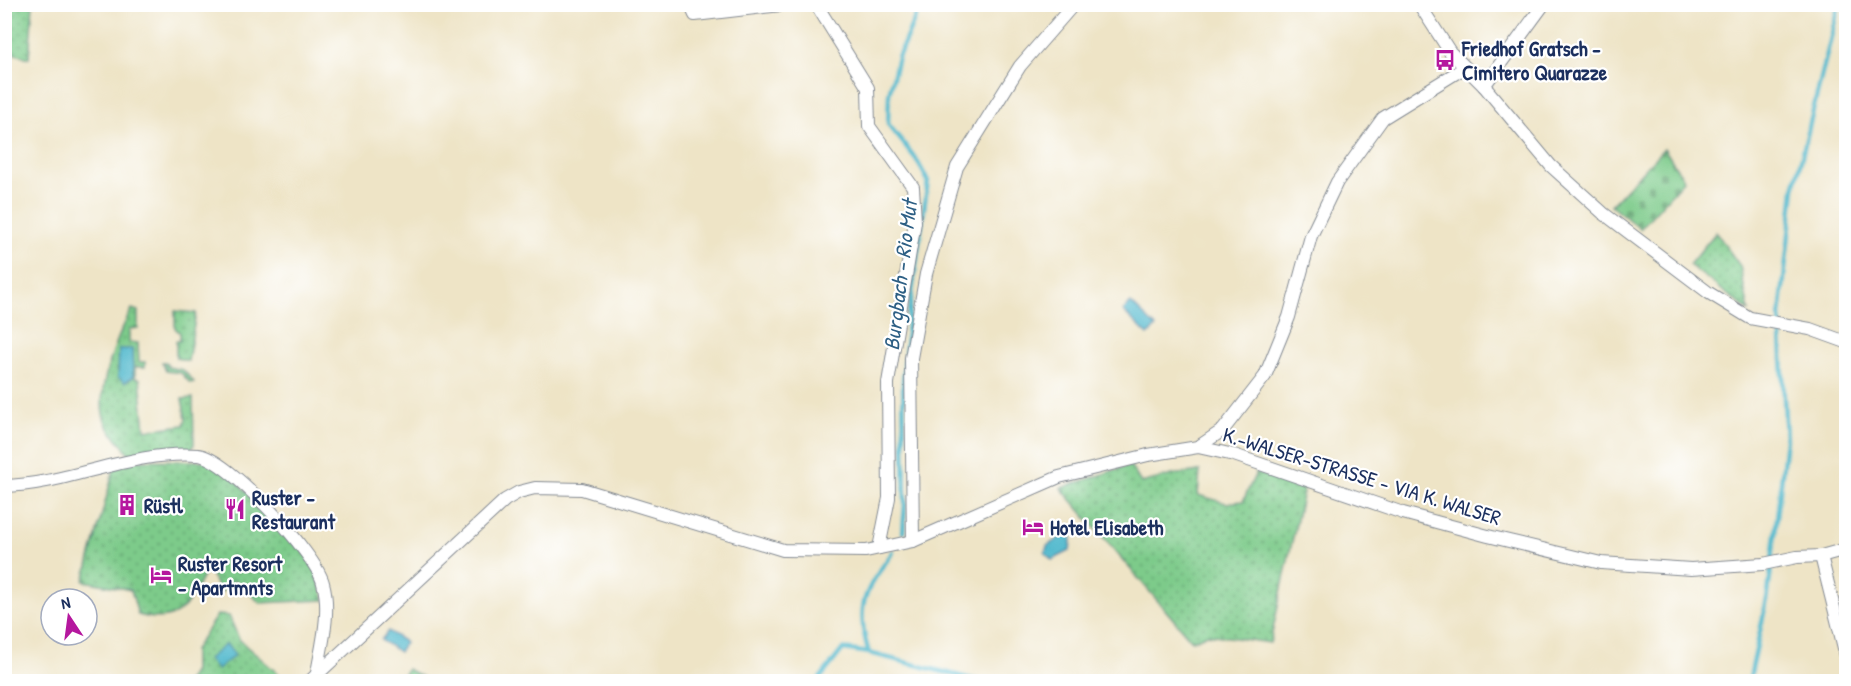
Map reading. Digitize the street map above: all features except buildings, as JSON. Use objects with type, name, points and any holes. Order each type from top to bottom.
[{"type":"street","points":[[690,4],[695,15],[790,4]]},
{"type":"street","points":[[816,4],[868,88],[869,126],[913,187],[915,222],[888,383],[889,498],[879,548]]},
{"type":"street","points":[[913,541],[911,358],[926,274],[957,167],[1020,66],[1074,4]]},
{"type":"street","points":[[1419,4],[1450,52],[1464,68],[1484,86],[1551,166],[1603,213],[1729,306],[1750,318],[1810,329],[1846,342]]},
{"type":"street","points":[[1484,86],[1544,4]]},
{"type":"street","points":[[1198,447],[1223,430],[1265,376],[1288,317],[1311,236],[1337,182],[1383,118],[1464,68]]},
{"type":"street","name":"K.-WALSER-STRASSE - VIA K. WALSER","points":[[313,677],[505,501],[525,490],[553,487],[582,489],[783,550],[879,548],[913,541],[1059,477],[1148,455],[1198,447],[1234,455],[1403,513],[1601,563],[1691,569],[1763,564],[1797,557],[1821,556],[1846,549]]},
{"type":"street","points":[[4,486],[22,485],[121,462],[154,457],[198,455],[216,461],[292,534],[320,572],[326,608],[313,677]]},
{"type":"street","points":[[1821,556],[1846,656]]},
{"type":"green space","points":[[4,5],[33,5],[29,58],[5,51]]},
{"type":"green space","points":[[1664,148],[1684,180],[1640,229],[1611,205]]},
{"type":"green space","points":[[1716,232],[1740,266],[1749,311],[1689,265]]},
{"type":"green space","points":[[132,309],[138,311],[138,328],[129,329],[129,342],[138,343],[139,362],[145,362],[145,367],[135,367],[135,378],[140,379],[145,430],[184,425],[186,419],[182,399],[193,398],[194,444],[191,451],[130,455],[107,425],[102,399],[104,383],[120,334]]},
{"type":"green space","points":[[175,311],[196,313],[188,361],[176,358],[176,341],[180,341],[180,333],[175,328]]},
{"type":"green space","points":[[162,362],[166,362],[168,367],[183,370],[194,382],[190,383],[181,373],[166,371]]},
{"type":"green space","points":[[129,460],[216,461],[312,558],[325,600],[260,603],[235,580],[220,593],[208,567],[183,608],[175,614],[153,618],[138,615],[131,590],[84,581],[114,469]]},
{"type":"green space","points":[[1130,465],[1141,483],[1200,471],[1198,495],[1226,503],[1243,501],[1256,473],[1304,487],[1270,643],[1207,634],[1192,641],[1061,488]]},
{"type":"green space","points":[[217,615],[229,616],[239,639],[287,681],[187,682],[194,671],[194,650]]},
{"type":"green space","points":[[407,669],[430,681],[400,681]]},
{"type":"water","points":[[1131,303],[1156,327],[1148,335],[1123,311]]},
{"type":"water","points":[[119,349],[132,349],[133,377],[125,382],[118,377]]},
{"type":"water","points":[[1068,528],[1072,532],[1070,551],[1052,560],[1045,553],[1047,546],[1059,538],[1063,529]]},
{"type":"water","points":[[388,631],[405,642],[399,652],[381,640]]},
{"type":"water","points":[[226,644],[235,655],[217,670],[208,659]]},
{"type":"waterway","name":"Burgbach - Rio Mut","points":[[903,532],[905,504],[903,382],[909,313],[928,181],[916,159],[888,124],[889,94],[898,57],[921,4]]},
{"type":"waterway","points":[[1749,682],[1768,594],[1786,440],[1780,315],[1794,189],[1839,4]]},
{"type":"waterway","name":"Burgbach - Rio Mut","points":[[893,552],[875,577],[865,599],[862,622],[869,653],[983,682]]},
{"type":"waterway","points":[[817,682],[843,649],[869,653]]},
{"type":"place","name":"Friedhof Gratsch - Cimitero Quarazze","points":[[1445,60]]},
{"type":"place","name":"Rüstl","points":[[127,505]]},
{"type":"place","name":"Ruster - Restaurant","points":[[235,509]]},
{"type":"place","name":"Hotel Elisabeth","points":[[1033,527]]},
{"type":"place","name":"Ruster Resort - Apartmnts","points":[[161,575]]}]
